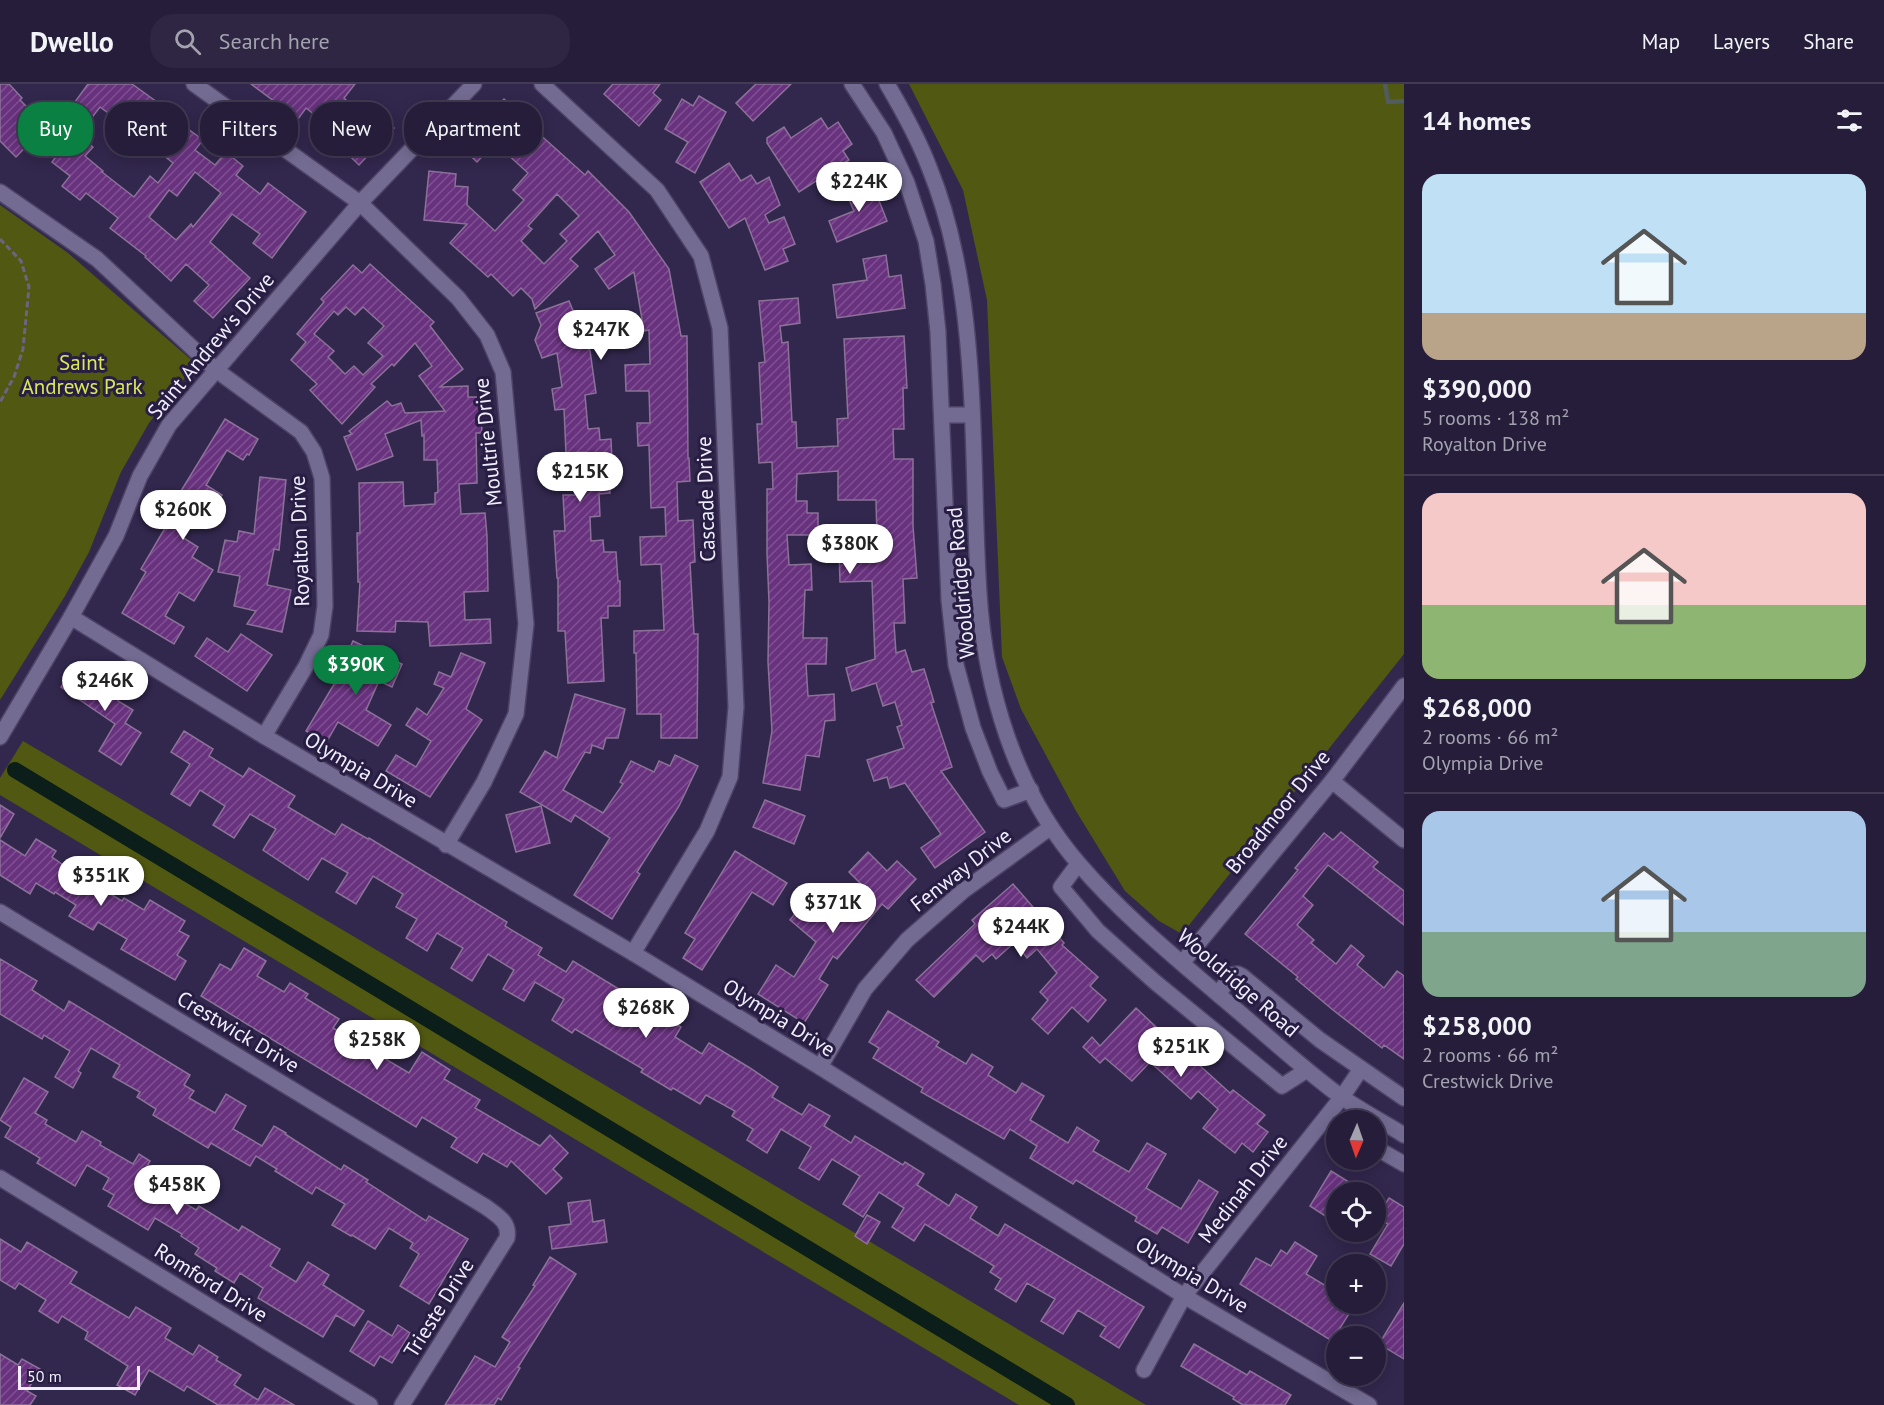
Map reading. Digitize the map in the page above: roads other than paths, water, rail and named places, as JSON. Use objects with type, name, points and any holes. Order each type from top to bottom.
[{"type":"street","name":"Moultrie Drive","points":[[194,84],[360,203],[458,298],[487,335],[503,372],[526,624],[516,714],[484,782],[446,844]]},
{"type":"street","name":"Saint Andrew's Drive","points":[[0,737],[116,536],[140,476],[169,425],[360,203],[474,84]]},
{"type":"street","name":"Cascade Drive","points":[[542,84],[657,190],[701,256],[720,328],[736,706],[730,777],[707,831],[633,953]]},
{"type":"street","points":[[853,84],[884,134],[907,183],[926,242],[938,332],[949,600],[956,665],[973,728],[1004,800],[1031,790]]},
{"type":"street","name":"Wooldridge Road","points":[[887,84],[908,119],[930,169],[949,229],[961,289],[968,348],[979,596],[986,654],[1000,718],[1014,756],[1051,827],[1078,864],[1133,921],[1307,1070],[1361,1110]]},
{"type":"street","name":"Royalton Drive","points":[[0,192],[97,259],[216,370],[301,432],[315,452],[322,478],[325,606],[321,635],[306,666],[264,736]]},
{"type":"street","points":[[942,415],[971,414]]},
{"type":"street","name":"Olympia Drive","points":[[71,617],[264,736],[633,953],[820,1067],[1184,1296],[1369,1405]]},
{"type":"street","name":"Broadmoor Drive","points":[[1182,963],[1332,781],[1404,686]]},
{"type":"street","points":[[1332,781],[1404,840]]},
{"type":"street","name":"Fenway Drive","points":[[820,1067],[865,988],[907,940],[963,891],[1051,827]]},
{"type":"street","points":[[1078,864],[1061,887],[1106,938],[1155,982],[1282,1086],[1307,1070]]},
{"type":"street","name":"Crestwick Drive","points":[[0,912],[486,1207],[504,1221],[509,1232]]},
{"type":"street","points":[[1218,994],[1232,975],[1242,976],[1320,1040],[1404,1098]]},
{"type":"street","name":"Medinah Drive","points":[[1144,1370],[1184,1296],[1362,1069]]},
{"type":"street","name":"Wooldridge Road","points":[[1386,1125],[1404,1135]]},
{"type":"street","points":[[1386,1154],[1404,1164]]},
{"type":"street","name":"Romford Drive","points":[[0,1178],[370,1405]]},
{"type":"street","name":"Trieste Drive","points":[[402,1405],[509,1232]]},
{"type":"waterway","points":[[1385,84],[1388,102],[1404,101]]},
{"type":"waterway","points":[[15,770],[1067,1405]]},
{"type":"park label","name":"Saint Andrews Park","points":[[82,375]]}]
